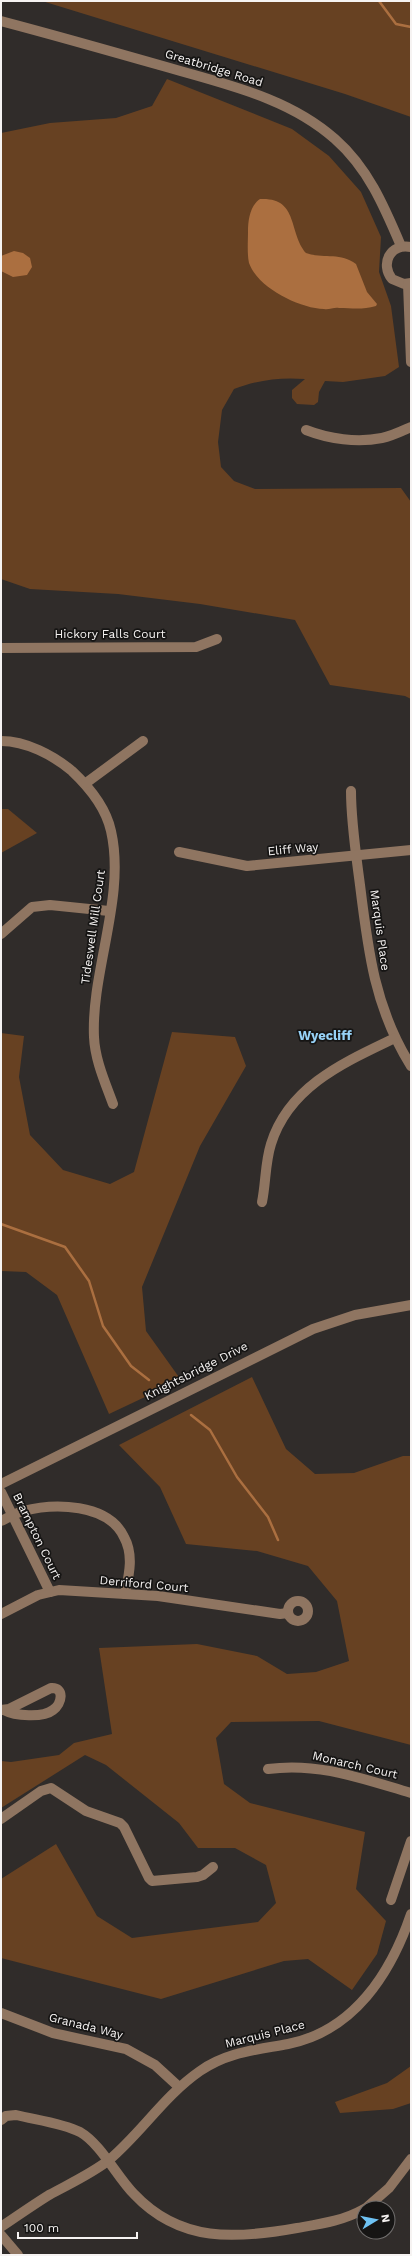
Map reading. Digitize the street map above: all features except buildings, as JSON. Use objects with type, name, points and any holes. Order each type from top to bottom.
[{"type":"street","name":"Greatbridge Road","points":[[1,21],[254,92],[298,112],[335,138],[369,178],[384,206],[400,246]]},
{"type":"street","points":[[411,247],[400,246],[392,251],[387,259],[386,266],[392,279],[398,282],[409,283],[411,362]]},
{"type":"street","points":[[306,430],[328,439],[371,440],[384,438],[411,427]]},
{"type":"street","name":"Hickory Falls Court","points":[[1,648],[196,647],[217,639]]},
{"type":"street","name":"Tideswell Mill Court","points":[[1,741],[15,741],[58,759],[86,784],[98,800],[111,831],[115,870],[96,1001],[94,1037],[100,1069],[113,1104]]},
{"type":"street","points":[[86,784],[143,741]]},
{"type":"street","name":"Marquis Place","points":[[351,791],[356,856],[373,978],[395,1038],[411,1066]]},
{"type":"street","name":"Eliff Way","points":[[179,852],[247,866],[411,850]]},
{"type":"street","points":[[1,934],[32,907],[50,905],[110,911]]},
{"type":"street","points":[[262,1202],[267,1159],[271,1143],[289,1108],[305,1091],[328,1072],[395,1038]]},
{"type":"street","name":"Knightsbridge Drive","points":[[1,1484],[313,1329],[355,1315],[411,1305]]},
{"type":"street","name":"Brampton Court","points":[[1,1492],[50,1592]]},
{"type":"street","points":[[1,1521],[22,1511],[52,1507],[86,1510],[104,1517],[121,1531],[128,1547],[130,1571],[125,1594]]},
{"type":"street","name":"Derriford Court","points":[[1,1614],[50,1592],[158,1596],[280,1614],[288,1613]]},
{"type":"street","points":[[51,1688],[58,1690],[61,1693],[57,1707],[48,1713],[18,1716],[3,1710],[51,1688]]},
{"type":"street","name":"Monarch Court","points":[[268,1769],[305,1766],[324,1769],[411,1793]]},
{"type":"street","points":[[1,1819],[41,1791],[51,1788],[86,1811],[120,1823],[152,1881],[197,1877],[203,1875],[213,1867]]},
{"type":"street","points":[[391,1900],[411,1841]]},
{"type":"street","name":"Marquis Place","points":[[1,2227],[107,2161],[139,2132],[179,2087],[200,2071],[226,2057],[260,2047],[304,2040],[317,2034],[346,2016],[358,2006],[380,1981],[391,1961],[411,1914]]},
{"type":"street","name":"Granada Way","points":[[1,2013],[53,2033],[126,2049],[155,2065],[179,2087]]},
{"type":"street","points":[[1,2120],[6,2116],[16,2115],[80,2132],[93,2143],[133,2194],[145,2205],[172,2222],[201,2232],[237,2236],[255,2235],[330,2222],[356,2212]]},
{"type":"street","points":[[375,2200],[389,2188],[411,2159]]},
{"type":"street","points":[[1,2235],[18,2255]]},
{"type":"shaded area","points":[[42,1],[411,1],[411,117],[345,94]]},
{"type":"shaded area","points":[[167,79],[292,129],[329,156],[361,192],[381,237],[379,272],[391,306],[399,367],[385,376],[343,382],[325,381],[319,392],[318,402],[314,405],[297,404],[292,398],[292,390],[305,379],[287,378],[269,380],[252,383],[234,389],[222,410],[218,442],[221,467],[234,481],[255,489],[401,488],[411,502],[411,699],[405,696],[330,685],[295,620],[200,604],[118,594],[30,589],[1,579],[1,133],[50,123],[116,118],[152,106]]},
{"type":"shaded area","points":[[260,199],[272,200],[281,204],[287,210],[291,217],[300,245],[306,253],[319,256],[344,258],[356,264],[367,292],[377,304],[376,306],[362,308],[314,308],[292,301],[280,295],[261,281],[249,263],[248,256],[249,218],[254,205]]},
{"type":"shaded area","points":[[14,251],[23,253],[30,258],[32,267],[27,275],[13,277],[1,271],[1,256]]},
{"type":"shaded area","points":[[1,809],[8,809],[37,833],[1,853]]},
{"type":"shaded area","points":[[172,1032],[235,1037],[246,1066],[200,1146],[142,1287],[146,1331],[181,1380],[109,1414],[57,1295],[26,1272],[1,1271],[1,1033],[24,1036],[19,1077],[30,1135],[63,1170],[110,1184],[134,1172]]},
{"type":"shaded area","points":[[252,1377],[286,1449],[315,1474],[354,1473],[403,1456],[411,1456],[411,1745],[319,1721],[231,1722],[216,1738],[224,1784],[250,1803],[365,1832],[356,1889],[386,1921],[377,1954],[352,1990],[308,1959],[284,1961],[161,1999],[1,1958],[1,1879],[56,1844],[97,1916],[132,1938],[258,1922],[276,1903],[266,1865],[235,1848],[198,1848],[179,1823],[106,1765],[85,1755],[1,1808],[1,1761],[11,1762],[59,1755],[74,1743],[112,1734],[99,1648],[197,1644],[257,1656],[287,1674],[316,1672],[349,1661],[337,1601],[308,1566],[257,1551],[186,1544],[160,1487],[119,1445]]},
{"type":"shaded area","points":[[411,2066],[411,2103],[393,2109],[340,2113],[335,2102],[387,2083]]},
{"type":"waterway","points":[[379,1],[396,24],[411,27]]},
{"type":"waterway","points":[[1,1224],[65,1247],[89,1281],[103,1326],[131,1366],[149,1380]]},
{"type":"waterway","points":[[191,1415],[210,1430],[237,1477],[268,1517],[278,1540]]},
{"type":"district","name":"Wyecliff","points":[[325,1035]]}]
